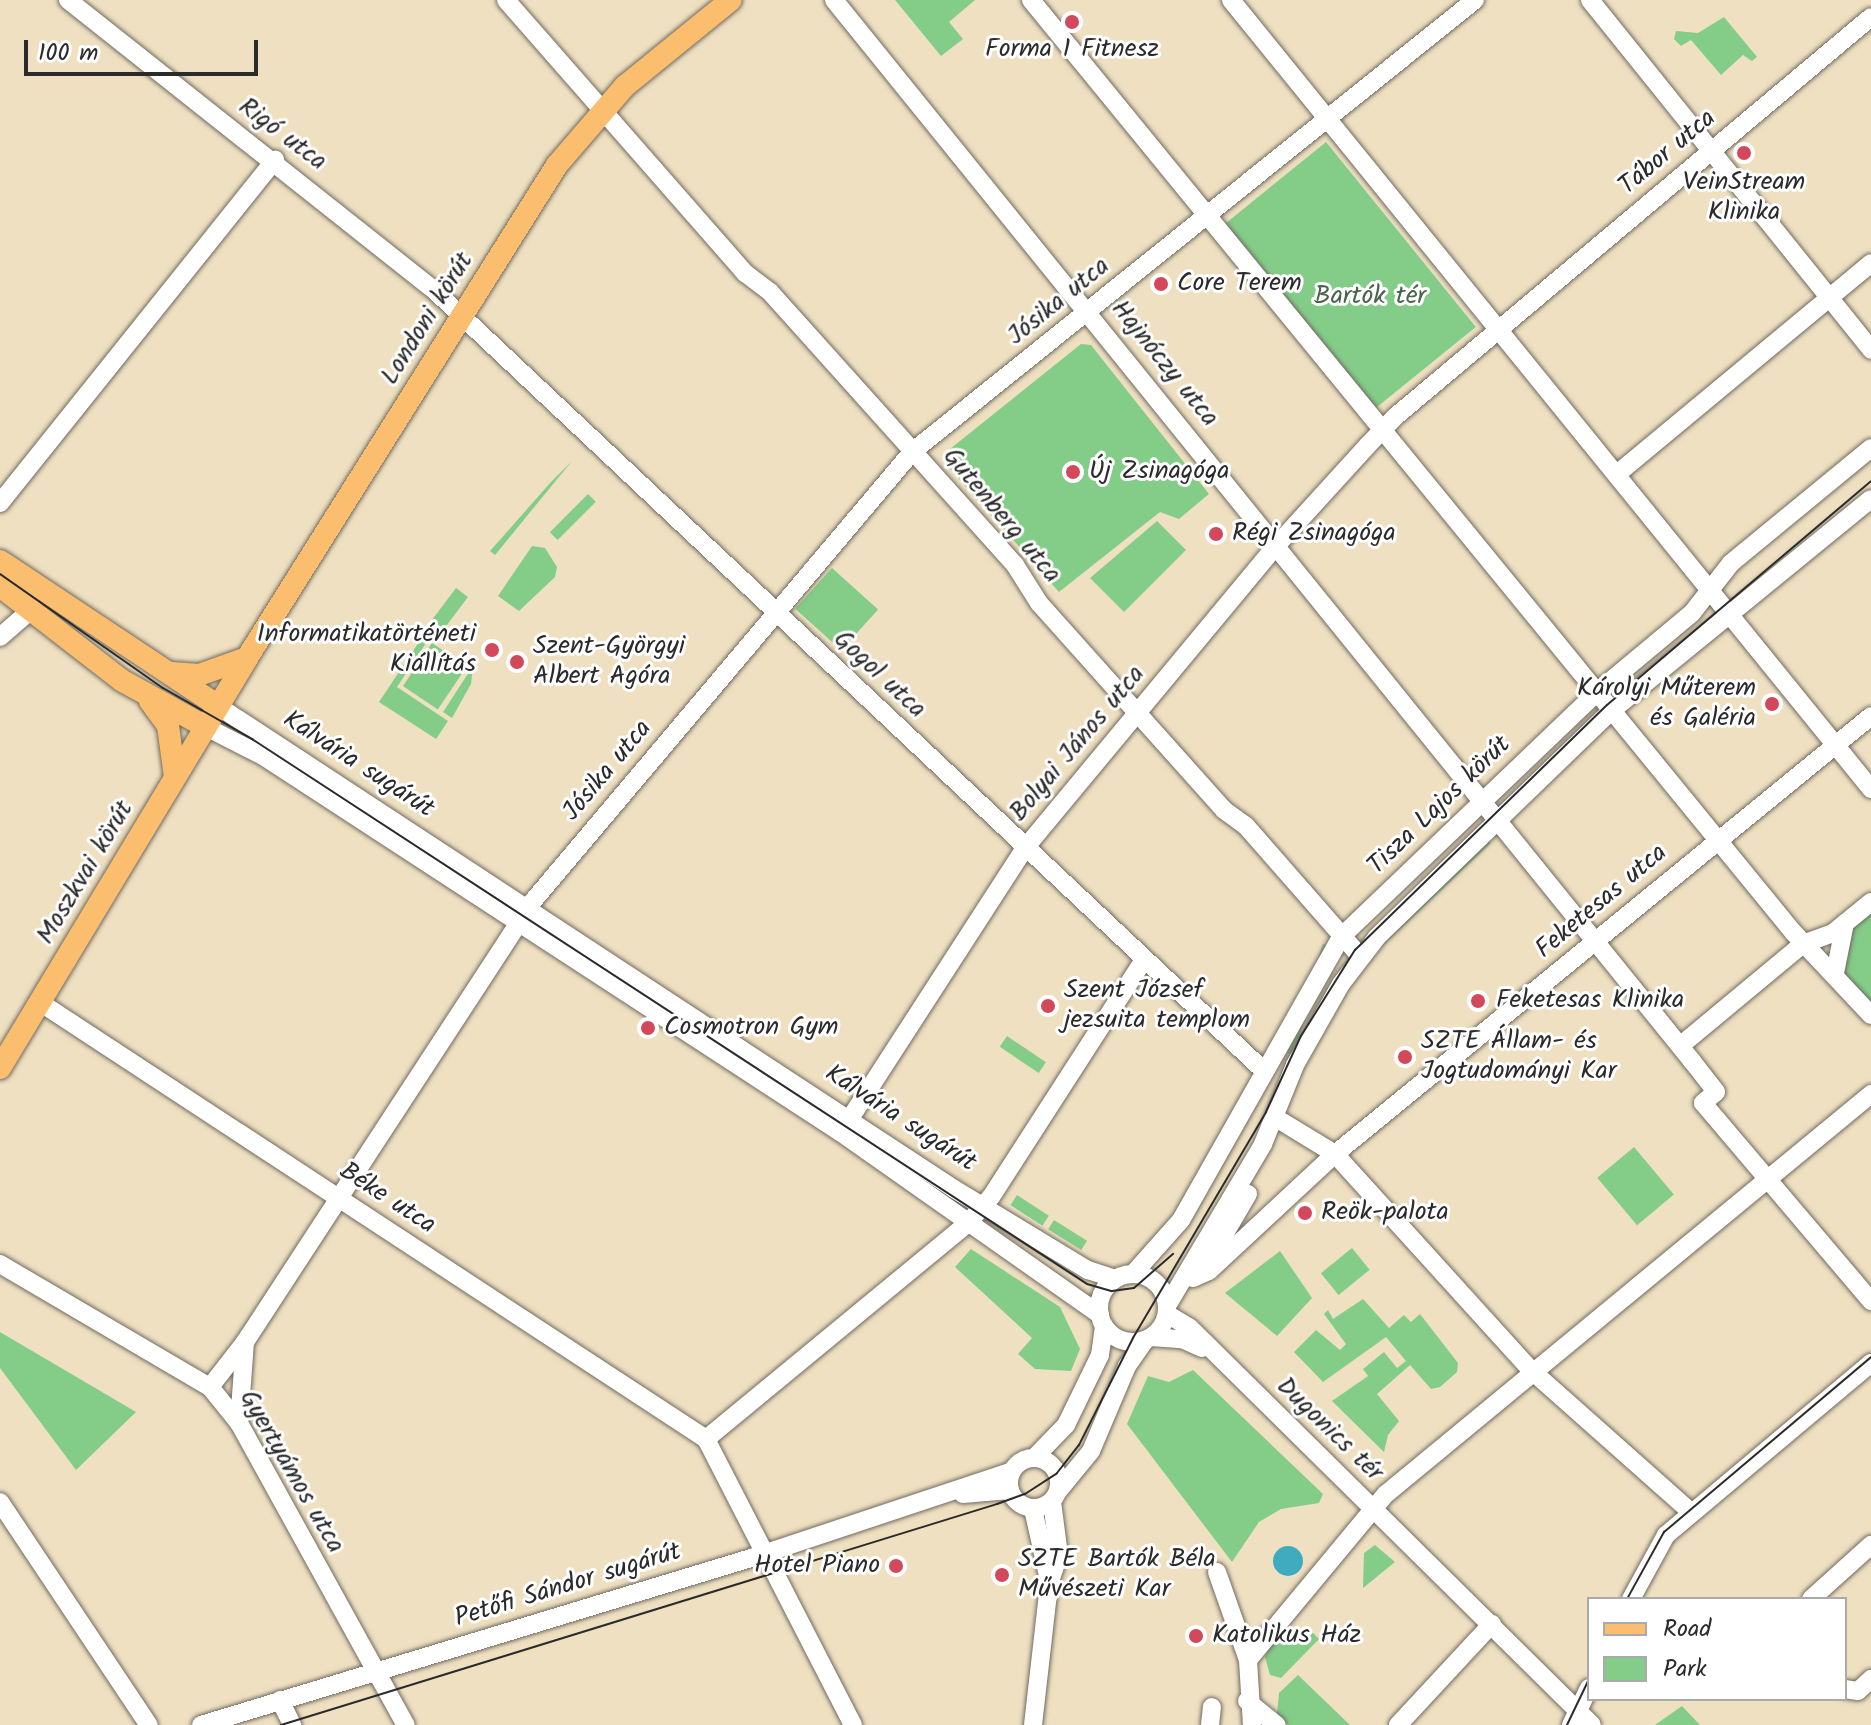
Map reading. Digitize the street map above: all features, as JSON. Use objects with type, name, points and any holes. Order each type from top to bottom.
[{"type":"main road","name":"Londoni körút","points":[[218,706],[557,165],[601,110],[731,0]]},
{"type":"main road","name":"Kálvária sugárút","points":[[0,561],[218,706]]},
{"type":"main road","name":"Kálvária sugárút","points":[[0,586],[147,698],[206,727]]},
{"type":"main road","points":[[167,672],[199,675],[247,658]]},
{"type":"main road","points":[[147,698],[168,726],[175,777]]},
{"type":"main road","name":"Moszkvai körút","points":[[0,1068],[218,706]]},
{"type":"street","name":"Rigó utca","points":[[68,0],[275,160],[461,316]]},
{"type":"street","name":"Gutenberg utca","points":[[506,0],[601,110],[912,452],[1137,713],[1360,956]]},
{"type":"street","name":"Hajnóczy utca","points":[[834,0],[1680,1046],[1716,1092],[1703,1103],[1767,1179]]},
{"type":"street","points":[[1031,0],[1803,944],[1835,973],[1871,1015]]},
{"type":"street","points":[[1231,0],[1871,789]]},
{"type":"street","points":[[1209,215],[1475,0]]},
{"type":"street","points":[[1590,0],[1871,350]]},
{"type":"street","name":"Tábor utca","points":[[1501,330],[1871,17]]},
{"type":"street","points":[[0,503],[275,160]]},
{"type":"street","name":"Jósika utca","points":[[210,1387],[245,1342],[523,916],[912,452],[1209,215]]},
{"type":"street","points":[[1617,474],[1871,263]]},
{"type":"street","name":"Gogol utca","points":[[461,316],[1143,961],[1264,1071]]},
{"type":"street","points":[[1383,430],[1501,330]]},
{"type":"street","name":"Bolyai János utca","points":[[849,1120],[1025,848],[1277,545],[1383,430]]},
{"type":"street","name":"Tisza Lajos körút","points":[[1167,1310],[1263,1144],[1295,1065],[1360,956],[1497,822],[1604,702],[1721,603],[1731,563],[1871,448]]},
{"type":"street","name":"Tisza Lajos körút","points":[[1124,1276],[1181,1220],[1342,936],[1481,802],[1721,603],[1871,499]]},
{"type":"street","points":[[0,637],[31,610]]},
{"type":"street","name":"Kálvária sugárút","points":[[206,727],[263,756],[523,916],[983,1206],[968,1223],[840,1132],[523,916],[218,706]]},
{"type":"street","name":"Feketesas utca","points":[[1340,1160],[1285,1123],[1203,1270],[1193,1278],[1209,1271],[1340,1160],[1366,1128],[1871,716]]},
{"type":"street","points":[[1680,1046],[1803,944],[1845,923],[1871,902]]},
{"type":"street","points":[[1835,973],[1845,923]]},
{"type":"street","points":[[1124,1276],[1102,1294],[1100,1355],[1066,1425],[1034,1458],[1012,1471],[1010,1490],[1019,1504],[1033,1509],[1056,1496],[1091,1451],[1127,1366],[1167,1310],[1157,1284],[1124,1276],[1088,1270],[983,1206],[1143,961]]},
{"type":"street","name":"Béke utca","points":[[41,1003],[706,1439]]},
{"type":"street","points":[[1592,1725],[1575,1717],[1492,1624],[1373,1508],[1532,1371],[1582,1320],[1767,1179],[1871,1094]]},
{"type":"street","points":[[1340,1160],[1532,1371],[1691,1512]]},
{"type":"street","points":[[1767,1179],[1871,1301]]},
{"type":"street","points":[[853,1725],[706,1439],[968,1223],[1102,1320],[1123,1341],[1148,1339]]},
{"type":"street","name":"Gyertyámos utca","points":[[0,1264],[210,1387],[239,1423],[406,1725]]},
{"type":"street","name":"Dugonics tér","points":[[1167,1310],[1189,1327],[1373,1508],[1248,1660]]},
{"type":"street","name":"Dugonics tér","points":[[1148,1339],[1182,1339],[1211,1352]]},
{"type":"street","name":"Jósika utca","points":[[239,1423],[245,1342]]},
{"type":"street","points":[[1632,1597],[1660,1543],[1691,1512],[1871,1363]]},
{"type":"street","points":[[1033,1725],[1049,1584],[1059,1555],[1056,1470],[1034,1458]]},
{"type":"street","name":"Petőfi Sándor sugárút","points":[[201,1725],[763,1554],[949,1495],[1012,1471]]},
{"type":"street","name":"Petőfi Sándor sugárút","points":[[949,1495],[1010,1490]]},
{"type":"street","points":[[0,1502],[149,1725]]},
{"type":"street","points":[[1033,1509],[1049,1584]]},
{"type":"street","points":[[1813,1597],[1871,1545]]},
{"type":"street","points":[[1217,1572],[1248,1660],[1247,1701],[1252,1725]]},
{"type":"street","points":[[1398,1725],[1492,1624]]},
{"type":"street","points":[[1847,1690],[1858,1691],[1871,1679]]},
{"type":"street","points":[[1575,1717],[1587,1692]]},
{"type":"street","points":[[280,1700],[292,1725]]},
{"type":"street","points":[[1247,1701],[1277,1725]]},
{"type":"green space","points":[[895,0],[975,0],[949,22],[963,39],[941,56]]},
{"type":"green space","points":[[1724,17],[1757,57],[1752,61],[1743,55],[1721,75],[1691,40],[1681,46],[1674,39],[1676,31],[1698,33]]},
{"type":"green space","name":"Bartók tér","points":[[1326,142],[1476,327],[1376,408],[1226,223]]},
{"type":"green space","points":[[1081,344],[1091,345],[1209,494],[1179,519],[1160,512],[1059,592],[945,463],[945,453]]},
{"type":"green space","points":[[572,461],[495,555],[490,551],[551,482]]},
{"type":"green space","points":[[588,494],[596,502],[558,540],[550,532]]},
{"type":"green space","points":[[1157,521],[1186,550],[1124,612],[1090,578]]},
{"type":"green space","points":[[532,546],[545,548],[557,567],[555,577],[519,611],[498,596]]},
{"type":"green space","points":[[832,568],[878,609],[841,650],[795,609]]},
{"type":"green space","points":[[456,588],[468,597],[443,630],[431,621]]},
{"type":"green space","points":[[423,636],[428,640],[397,687],[448,721],[436,739],[379,702]]},
{"type":"green space","points":[[432,643],[467,666],[438,710],[403,686]]},
{"type":"green space","points":[[473,666],[471,684],[452,718],[443,712]]},
{"type":"green space","points":[[1490,837],[1490,844],[1377,951],[1388,933]]},
{"type":"green space","points":[[1871,902],[1871,1007],[1835,973],[1839,939]]},
{"type":"green space","points":[[1323,944],[1329,946],[1293,1055],[1287,1053]]},
{"type":"green space","points":[[1007,1036],[1046,1062],[1039,1073],[1000,1047]]},
{"type":"green space","points":[[1634,1147],[1674,1194],[1637,1225],[1597,1178]]},
{"type":"green space","points":[[1017,1195],[1049,1216],[1042,1226],[1010,1205]]},
{"type":"green space","points":[[1054,1220],[1087,1241],[1081,1250],[1048,1229]]},
{"type":"green space","points":[[1352,1248],[1370,1270],[1339,1295],[1321,1273]]},
{"type":"green space","points":[[971,1249],[1060,1307],[1080,1349],[1071,1371],[1035,1369],[1018,1354],[1032,1338],[955,1267]]},
{"type":"green space","points":[[1280,1251],[1312,1298],[1277,1336],[1225,1293]]},
{"type":"green space","points":[[1363,1299],[1389,1328],[1404,1315],[1411,1322],[1420,1314],[1458,1363],[1457,1372],[1440,1387],[1431,1389],[1410,1365],[1377,1394],[1399,1421],[1388,1435],[1384,1452],[1332,1401],[1368,1376],[1363,1369],[1384,1352],[1397,1368],[1406,1361],[1386,1337],[1323,1382],[1294,1352],[1316,1330],[1340,1350],[1346,1344],[1324,1314],[1328,1310],[1333,1319]]},
{"type":"green space","points":[[0,1332],[136,1412],[76,1470],[0,1368]]},
{"type":"green space","points":[[1193,1370],[1323,1494],[1319,1503],[1281,1509],[1259,1522],[1232,1562],[1127,1424],[1148,1376],[1169,1382]]},
{"type":"green space","points":[[1375,1545],[1395,1562],[1363,1588],[1364,1553]]},
{"type":"green space","points":[[1312,1632],[1319,1639],[1281,1678],[1270,1675],[1265,1657],[1271,1644]]},
{"type":"green space","points":[[1298,1675],[1350,1725],[1288,1725],[1277,1714],[1279,1693]]},
{"type":"green space","points":[[1682,1706],[1700,1725],[1655,1725]]},
{"type":"water","points":[[1288,1546],[1299,1550],[1303,1561],[1299,1572],[1288,1576],[1277,1572],[1273,1561],[1277,1550]]},
{"type":"tram line","points":[[281,1725],[997,1504],[1025,1494],[1057,1473],[1079,1445],[1133,1338],[1266,1112],[1301,1036],[1355,950],[1607,705],[1871,481]]},
{"type":"tram line","points":[[0,574],[163,688],[252,739],[1087,1284],[1112,1291],[1134,1288],[1173,1254]]},
{"type":"tram line","points":[[1628,1597],[1664,1532],[1871,1357]]},
{"type":"tram line","points":[[1567,1725],[1587,1683]]},
{"type":"place","name":"Forma 1 Fitnesz","points":[[1072,22]]},
{"type":"place","name":"VeinStream Klinika","points":[[1744,153]]},
{"type":"place","name":"Core Terem","points":[[1161,284]]},
{"type":"place","name":"Új Zsinagóga","points":[[1073,472]]},
{"type":"place","name":"Régi Zsinagóga","points":[[1216,534]]},
{"type":"place","name":"Informatikatörténeti Kiállítás","points":[[492,650]]},
{"type":"place","name":"Szent-Györgyi Albert Agóra","points":[[517,662]]},
{"type":"place","name":"Károlyi Műterem és Galéria","points":[[1772,704]]},
{"type":"place","name":"Feketesas Klinika","points":[[1478,1001]]},
{"type":"place","name":"Szent József jezsuita templom","points":[[1048,1006]]},
{"type":"place","name":"Cosmotron Gym","points":[[648,1028]]},
{"type":"place","name":"SZTE Állam- és Jogtudományi Kar","points":[[1405,1057]]},
{"type":"place","name":"Reök-palota","points":[[1305,1213]]},
{"type":"place","name":"Hotel Piano","points":[[896,1566]]},
{"type":"place","name":"SZTE Bartók Béla Művészeti Kar","points":[[1002,1575]]},
{"type":"place","name":"Katolikus Ház","points":[[1196,1636]]}]
